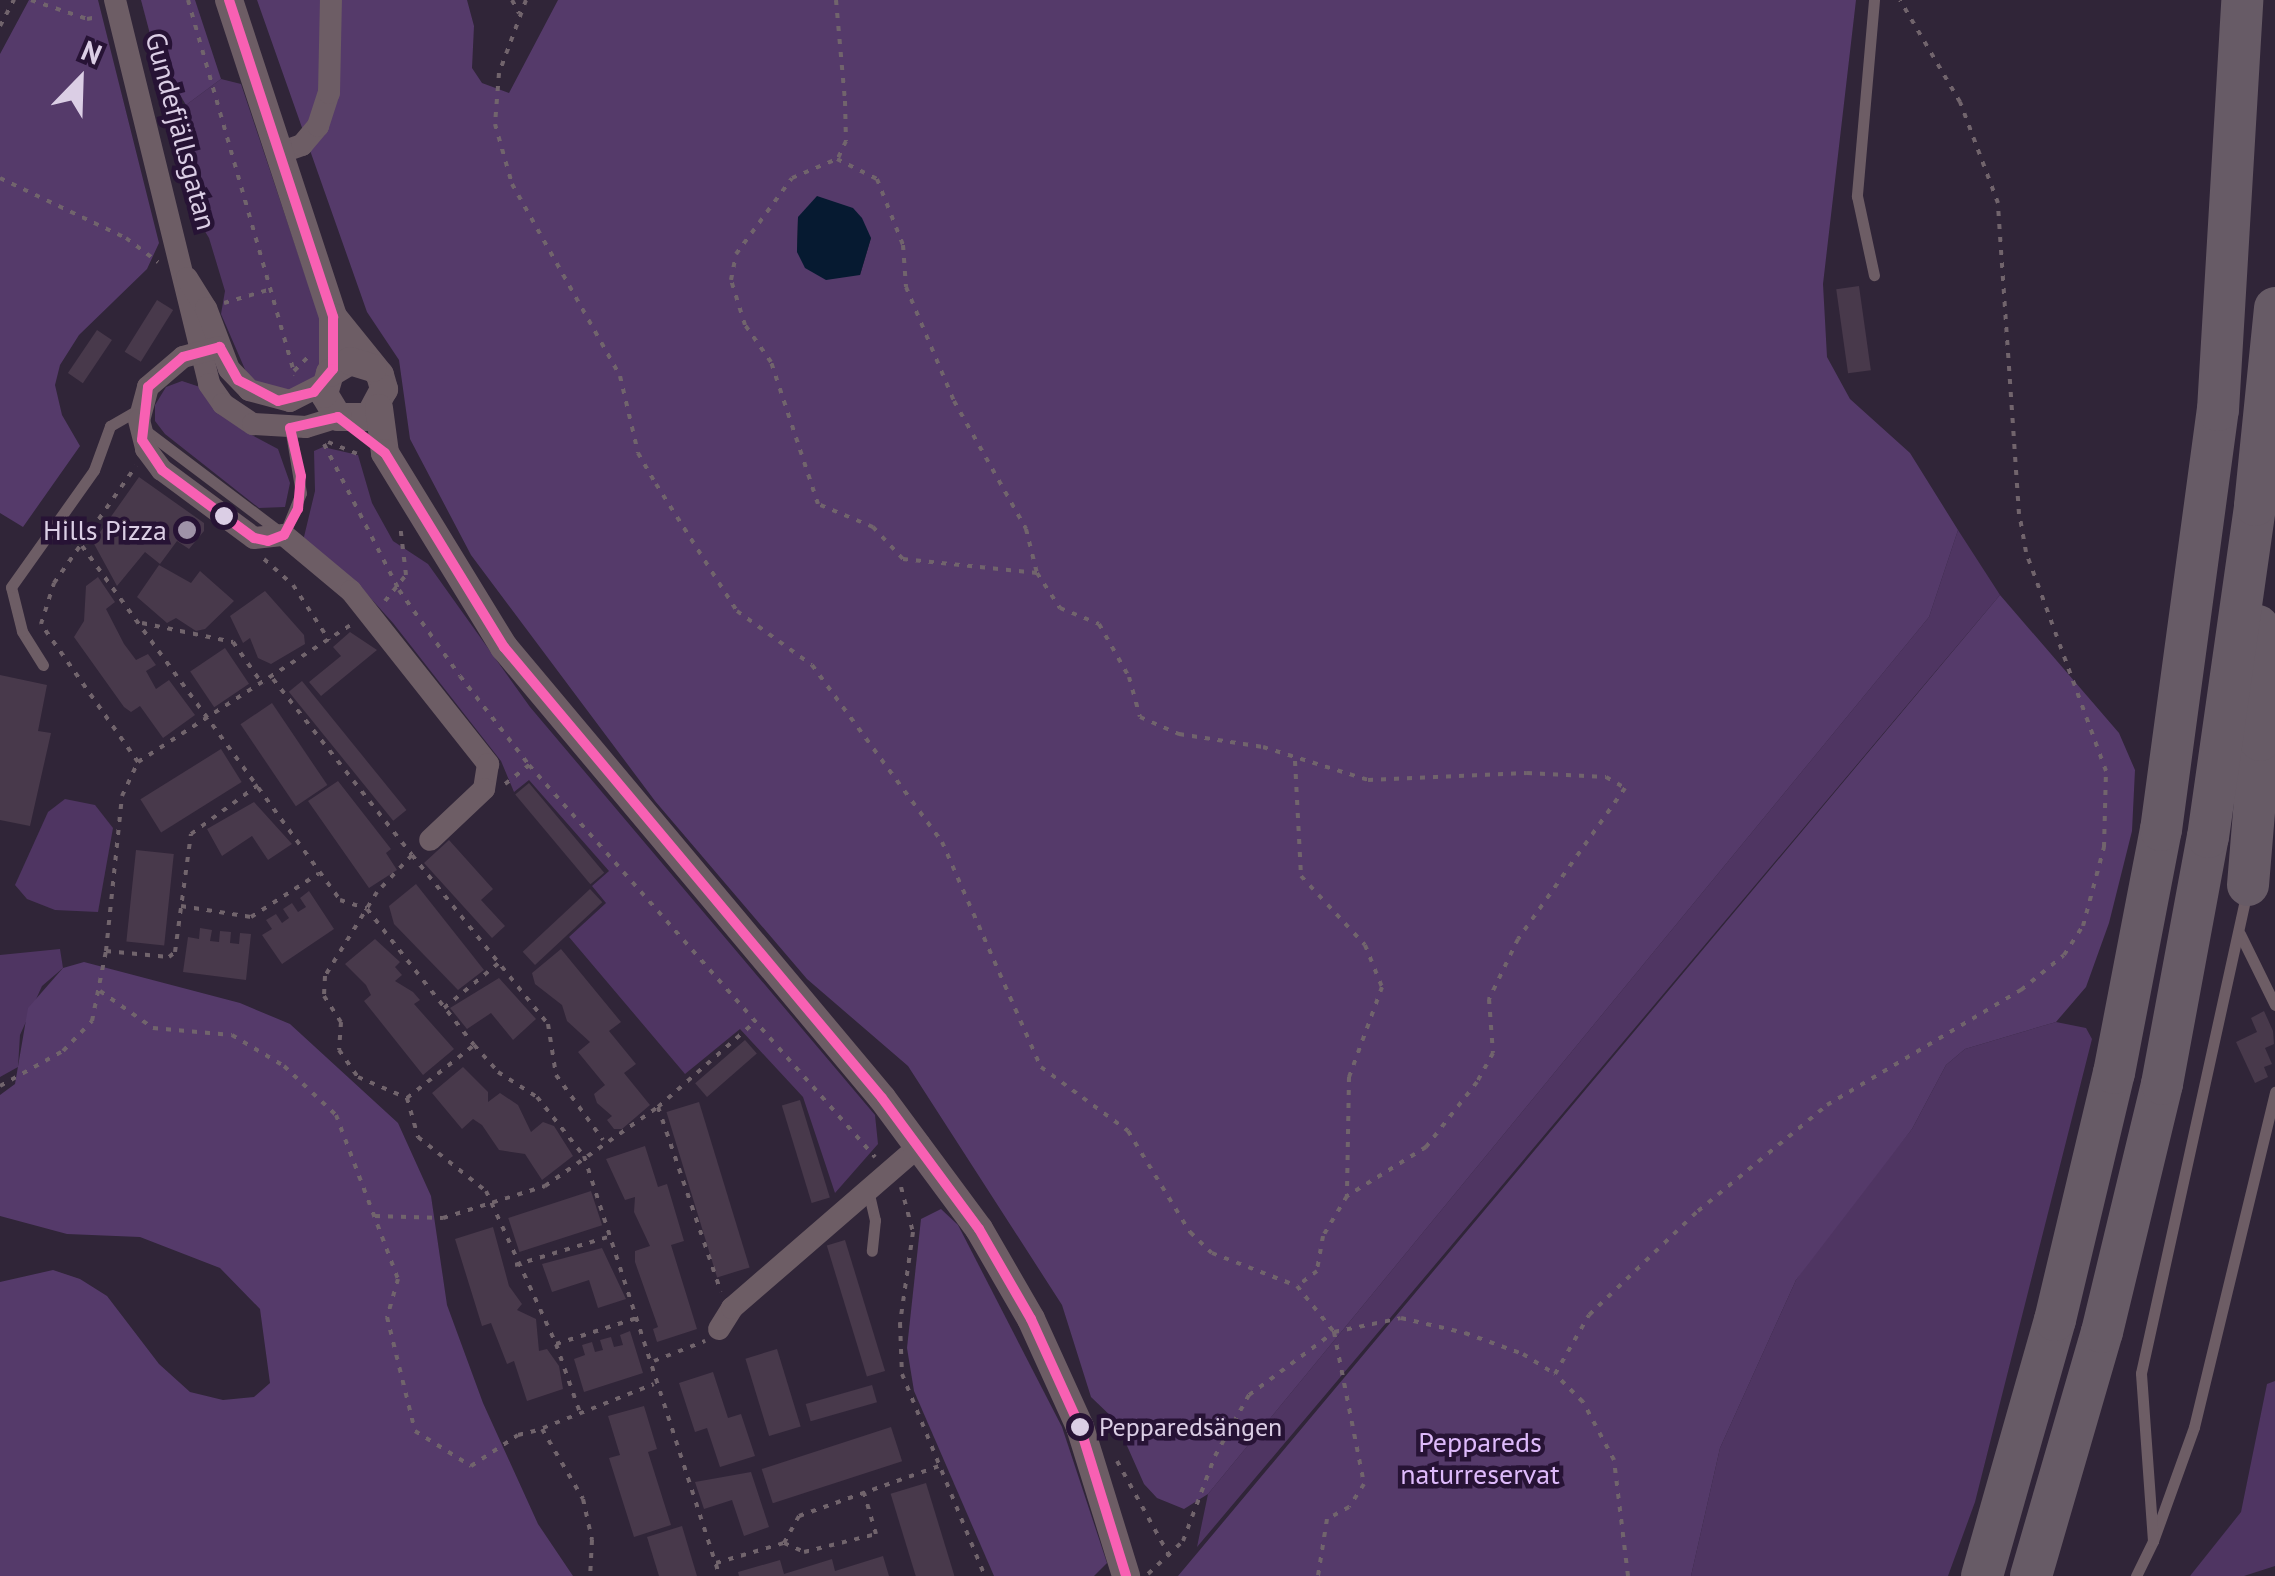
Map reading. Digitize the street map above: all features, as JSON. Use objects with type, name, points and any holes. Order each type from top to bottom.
[{"type":"highway","points":[[1982,1576],[2060,1301],[2114,1073],[2162,830],[2218,410],[2242,0]]},
{"type":"highway","points":[[2031,1576],[2102,1332],[2162,1084],[2208,836],[2255,505],[2275,308]]},
{"type":"highway","points":[[2248,885],[2260,740],[2255,505]]},
{"type":"street","points":[[229,0],[333,317],[373,368],[384,389],[379,408],[377,460]]},
{"type":"street","points":[[279,153],[302,144],[318,126],[330,93],[332,0]]},
{"type":"street","name":"Gundefjällsgatan","points":[[117,6],[209,350],[238,380],[278,401]]},
{"type":"street","name":"Gundefjällsgatan","points":[[187,278],[206,308],[209,384],[238,416],[290,428],[342,418]]},
{"type":"street","points":[[333,317],[320,383],[326,402],[377,460],[504,647],[920,1145],[979,1229],[1030,1320],[1080,1427],[1126,1576]]},
{"type":"street","points":[[209,350],[157,375],[140,418],[162,470],[254,538],[284,535],[371,611],[488,764],[488,782],[421,848]]},
{"type":"street","points":[[278,401],[320,383],[355,361],[373,368]]},
{"type":"street","points":[[342,418],[364,419],[379,408]]},
{"type":"street","points":[[718,1330],[732,1308],[920,1145]]},
{"type":"lane","points":[[1874,0],[1857,196],[1874,275]]},
{"type":"lane","points":[[278,401],[290,428],[301,493],[284,535]]},
{"type":"lane","points":[[43,665],[22,631],[11,588],[94,470],[110,426],[120,414],[140,418]]},
{"type":"lane","points":[[2152,1541],[2141,1373],[2248,885]]},
{"type":"lane","points":[[2240,934],[2275,1004]]},
{"type":"lane","points":[[2136,1576],[2190,1444],[2275,1092]]},
{"type":"lane","points":[[868,1190],[875,1220],[872,1252]]},
{"type":"path","points":[[0,26],[14,0]]},
{"type":"path","points":[[31,0],[87,20],[117,6]]},
{"type":"path","points":[[188,0],[268,290],[320,383]]},
{"type":"path","points":[[512,0],[519,13]]},
{"type":"path","points":[[526,0],[499,74],[494,124],[512,184],[620,376],[638,453],[656,484],[738,611],[812,664],[942,842],[1041,1067],[1128,1131],[1190,1232],[1212,1254],[1297,1286],[1334,1332],[1364,1484],[1349,1507],[1327,1518],[1318,1576]]},
{"type":"path","points":[[836,0],[846,142],[837,159],[792,178],[736,254],[731,280],[745,325],[772,362],[818,504],[873,527],[902,559],[1037,573]]},
{"type":"path","points":[[1555,1374],[1590,1315],[1646,1257],[1826,1105],[2021,990],[2064,956],[2083,926],[2100,862],[2106,771],[2026,552],[2019,514],[1998,203],[1960,102],[1900,0]]},
{"type":"path","points":[[837,159],[877,179],[903,245],[906,287],[954,401],[1026,529],[1037,573],[1060,608],[1099,624],[1129,677],[1140,716],[1178,734],[1263,747],[1368,780],[1527,773],[1606,776],[1625,788],[1518,938],[1489,999],[1493,1053],[1452,1120],[1426,1147],[1347,1196],[1323,1236],[1317,1271],[1297,1286]]},
{"type":"path","points":[[0,178],[126,238],[163,268],[187,278]]},
{"type":"path","points":[[206,308],[268,290]]},
{"type":"path","points":[[377,460],[324,442],[398,590],[529,765],[904,1191],[913,1232],[900,1323],[902,1374],[985,1576]]},
{"type":"path","points":[[41,624],[54,583],[135,466],[152,473]]},
{"type":"path","points":[[0,1086],[83,1032],[100,991],[122,796],[138,762],[273,679],[398,590],[406,576],[400,524]]},
{"type":"path","points":[[82,546],[212,717],[340,900],[367,910],[474,1045],[498,1072],[537,1097],[584,1156],[654,1361],[654,1384],[720,1576]]},
{"type":"path","points":[[138,622],[233,642],[263,685]]},
{"type":"path","points":[[22,631],[41,624]]},
{"type":"path","points":[[41,624],[138,762]]},
{"type":"path","points":[[273,679],[421,848],[548,1024],[556,1075],[603,1140]]},
{"type":"path","points":[[1295,760],[1302,876],[1365,945],[1382,986],[1349,1077],[1347,1196]]},
{"type":"path","points":[[488,782],[507,784],[529,765]]},
{"type":"path","points":[[106,951],[169,957],[182,906],[191,834],[258,784]]},
{"type":"path","points":[[407,1098],[358,1077],[349,1066],[339,1050],[341,1022],[321,988],[367,910],[421,848]]},
{"type":"path","points":[[182,906],[251,917],[320,874]]},
{"type":"path","points":[[444,1008],[501,961]]},
{"type":"path","points":[[100,991],[153,1028],[232,1035],[284,1066],[336,1115],[398,1279],[387,1317],[415,1431],[472,1466],[518,1435],[542,1430],[654,1384]]},
{"type":"path","points":[[374,1216],[424,1221],[545,1186],[603,1140],[658,1107],[756,1021]]},
{"type":"path","points":[[407,1098],[474,1045]]},
{"type":"path","points":[[407,1098],[418,1137],[480,1186],[493,1204],[515,1266],[556,1344],[580,1413]]},
{"type":"path","points":[[658,1107],[715,1283],[732,1308]]},
{"type":"path","points":[[515,1266],[612,1236]]},
{"type":"path","points":[[556,1344],[637,1318]]},
{"type":"path","points":[[1144,1576],[1170,1557],[1249,1394],[1334,1332],[1400,1318],[1466,1333],[1523,1354],[1555,1374],[1583,1402],[1614,1460],[1628,1576]]},
{"type":"path","points":[[654,1361],[718,1330]]},
{"type":"path","points":[[542,1430],[582,1498],[592,1540],[590,1576]]},
{"type":"path","points":[[1114,1454],[1170,1557]]},
{"type":"path","points":[[784,1543],[799,1516],[940,1466]]},
{"type":"path","points":[[716,1563],[784,1543],[804,1552],[876,1534],[864,1492]]},
{"type":"shaded area","points":[[221,79],[241,84],[327,340],[319,374],[293,392],[267,389],[247,374],[221,314],[225,291],[209,238],[184,197],[176,130],[186,105]]},
{"type":"shaded area","points":[[182,381],[200,387],[244,431],[278,449],[290,483],[285,507],[259,508],[165,434],[155,421],[155,405],[166,387]]},
{"type":"shaded area","points":[[323,447],[358,455],[372,503],[393,541],[428,564],[530,707],[875,1115],[878,1144],[835,1193],[803,1097],[740,1029],[685,1074],[569,937],[606,903],[592,886],[609,871],[529,780],[514,792],[501,761],[393,623],[356,582],[303,541],[315,491],[314,451]]},
{"type":"shaded area","points":[[1958,530],[2000,595],[1197,1547],[1208,1494],[1929,617]]},
{"type":"shaded area","points":[[65,799],[95,805],[113,828],[98,912],[55,910],[27,899],[15,885],[48,812]]},
{"type":"shaded area","points":[[60,949],[63,968],[42,986],[20,1035],[18,1067],[0,1077],[0,955]]},
{"type":"shaded area","points":[[2056,1022],[2086,1028],[2092,1039],[1975,1502],[1948,1576],[1691,1576],[1720,1448],[1796,1280],[1821,1242],[1912,1129],[1946,1065],[1965,1049]]},
{"type":"shaded area","points":[[2275,1381],[2275,1566],[2244,1576],[2190,1576],[2241,1512],[2267,1384]]},
{"type":"green space","points":[[29,0],[98,0],[159,243],[147,269],[79,335],[60,365],[55,385],[62,415],[80,446],[23,527],[0,513],[0,54]]},
{"type":"green space","points":[[141,0],[195,0],[221,79],[186,105],[155,53]]},
{"type":"green space","points":[[257,0],[467,0],[474,26],[472,68],[482,83],[509,93],[558,0],[1856,0],[1823,284],[1827,357],[1850,399],[1910,453],[1958,530],[1929,617],[1208,1494],[1184,1509],[1157,1498],[1144,1484],[1116,1421],[1091,1397],[1062,1305],[908,1066],[807,979],[655,801],[471,555],[410,439],[399,360],[367,312]],"holes":[[[798,217],[871,238],[860,275],[797,252]]]},
{"type":"green space","name":"Peppareds naturreservat","points":[[2000,595],[2119,733],[2135,770],[2132,831],[2109,923],[2086,987],[2056,1022],[1965,1049],[1946,1065],[1912,1129],[1796,1280],[1720,1448],[1691,1576],[1178,1576]]},
{"type":"green space","points":[[84,962],[240,1003],[290,1024],[398,1123],[431,1196],[447,1305],[483,1403],[538,1524],[573,1576],[0,1576],[0,1282],[53,1270],[80,1279],[107,1296],[159,1364],[190,1392],[223,1400],[254,1397],[270,1383],[260,1309],[220,1268],[140,1237],[67,1234],[0,1216],[0,1095],[15,1084],[28,1008],[63,968]]},
{"type":"green space","points":[[941,1209],[958,1225],[1062,1427],[1107,1563],[1094,1576],[994,1576],[914,1391],[907,1348],[921,1219]]},
{"type":"water","points":[[817,196],[853,208],[862,218],[871,238],[860,275],[826,280],[805,268],[797,252],[798,217]]},
{"type":"building","points":[[1859,286],[1871,370],[1848,373],[1836,289]]},
{"type":"building","points":[[157,300],[173,310],[141,362],[125,352]]},
{"type":"building","points":[[97,330],[112,340],[83,383],[68,373]]},
{"type":"building","points":[[139,477],[204,523],[204,531],[189,549],[177,541],[160,564],[145,552],[117,586],[93,542]]},
{"type":"building","points":[[159,565],[191,583],[200,571],[234,601],[205,629],[196,631],[176,618],[167,623],[137,597]]},
{"type":"building","points":[[98,577],[115,602],[106,609],[124,644],[136,660],[148,654],[156,665],[146,671],[156,689],[169,680],[195,715],[163,738],[140,706],[131,712],[124,707],[74,637],[84,621],[86,586]]},
{"type":"building","points":[[265,591],[304,635],[305,644],[271,664],[258,658],[250,638],[243,643],[230,616]]},
{"type":"building","points":[[350,632],[377,650],[321,696],[309,682],[341,656],[333,647]]},
{"type":"building","points":[[225,648],[249,684],[214,707],[190,671]]},
{"type":"building","points":[[0,675],[47,685],[38,731],[51,733],[30,826],[0,820]]},
{"type":"building","points":[[302,681],[406,810],[393,821],[289,692]]},
{"type":"building","points":[[272,703],[327,785],[296,806],[240,724]]},
{"type":"building","points":[[221,749],[242,782],[161,832],[140,799]]},
{"type":"building","points":[[338,781],[391,849],[386,853],[397,870],[369,888],[308,801]]},
{"type":"building","points":[[529,783],[604,873],[590,884],[515,795]]},
{"type":"building","points":[[254,802],[292,844],[268,860],[252,836],[222,856],[207,829]]},
{"type":"building","points":[[449,840],[493,889],[481,900],[505,926],[492,938],[424,863]]},
{"type":"building","points":[[136,850],[174,854],[164,945],[126,941]]},
{"type":"building","points":[[416,884],[484,970],[458,990],[394,924],[389,906]]},
{"type":"building","points":[[590,889],[602,902],[535,965],[523,952]]},
{"type":"building","points":[[309,891],[334,929],[282,964],[262,935],[272,929],[266,920],[276,914],[282,923],[289,918],[283,909],[292,903],[298,912],[306,907],[300,898]]},
{"type":"building","points":[[200,928],[212,930],[210,941],[219,942],[220,931],[231,932],[230,943],[239,944],[240,933],[251,934],[246,980],[183,972],[188,937],[199,939]]},
{"type":"building","points":[[375,939],[400,962],[395,967],[402,975],[395,981],[420,1000],[414,1004],[454,1049],[423,1075],[364,1001],[371,995],[366,985],[345,964]]},
{"type":"building","points":[[561,949],[621,1022],[609,1031],[636,1064],[624,1073],[650,1105],[622,1129],[614,1129],[607,1120],[612,1116],[597,1103],[594,1094],[605,1085],[578,1052],[590,1042],[567,1021],[562,1005],[535,984],[532,973]]},
{"type":"building","points":[[499,978],[536,1019],[513,1040],[491,1013],[467,1029],[450,1008]]},
{"type":"building","points":[[2264,1011],[2273,1031],[2274,1044],[2265,1048],[2272,1064],[2264,1067],[2268,1077],[2255,1083],[2236,1042],[2257,1032],[2251,1018]]},
{"type":"building","points":[[745,1040],[757,1054],[707,1097],[695,1083]]},
{"type":"building","points":[[463,1067],[488,1092],[488,1102],[500,1093],[518,1105],[531,1132],[543,1122],[554,1126],[573,1156],[542,1180],[525,1154],[499,1150],[482,1125],[473,1119],[462,1129],[432,1093]]},
{"type":"building","points":[[800,1100],[830,1198],[812,1203],[782,1106]]},
{"type":"building","points":[[699,1102],[750,1267],[717,1277],[666,1112]]},
{"type":"building","points":[[645,1146],[658,1187],[667,1184],[684,1241],[671,1245],[697,1329],[657,1342],[653,1329],[658,1327],[635,1262],[635,1251],[650,1246],[634,1212],[635,1197],[625,1200],[606,1159]]},
{"type":"building","points":[[591,1191],[602,1225],[519,1252],[508,1218]]},
{"type":"building","points":[[493,1227],[509,1286],[522,1304],[517,1310],[536,1319],[539,1351],[547,1349],[559,1366],[563,1389],[527,1401],[514,1361],[507,1364],[491,1323],[482,1326],[455,1239]]},
{"type":"building","points":[[845,1240],[885,1371],[867,1377],[827,1246]]},
{"type":"building","points":[[602,1248],[626,1299],[598,1308],[589,1280],[552,1292],[542,1264]]},
{"type":"building","points":[[630,1331],[643,1373],[584,1392],[574,1359],[585,1355],[582,1345],[592,1342],[595,1352],[603,1350],[600,1340],[611,1337],[614,1347],[623,1345],[620,1335]]},
{"type":"building","points":[[777,1349],[801,1426],[769,1436],[745,1359]]},
{"type":"building","points":[[713,1372],[728,1418],[741,1414],[755,1456],[720,1467],[707,1428],[695,1432],[679,1383]]},
{"type":"building","points":[[872,1385],[877,1402],[811,1421],[806,1404]]},
{"type":"building","points":[[644,1406],[657,1449],[648,1452],[671,1525],[634,1537],[609,1458],[620,1455],[608,1416]]},
{"type":"building","points":[[891,1427],[902,1461],[773,1503],[762,1469]]},
{"type":"building","points":[[751,1472],[769,1527],[744,1536],[732,1500],[704,1509],[695,1482]]},
{"type":"building","points":[[926,1483],[954,1576],[916,1576],[891,1494]]},
{"type":"building","points":[[682,1526],[697,1576],[659,1576],[647,1537]]},
{"type":"building","points":[[883,1556],[889,1576],[739,1576],[738,1572],[780,1560],[784,1574],[832,1559],[835,1571]]},
{"type":"transit line","points":[[229,0],[333,317],[333,369],[314,392],[278,401],[238,380],[220,347],[183,357],[148,387],[142,440],[162,470],[254,538],[268,541],[284,535],[298,509],[301,476],[290,428],[338,417]]},
{"type":"transit line","points":[[338,417],[385,453],[504,647],[882,1098],[979,1229],[1031,1319],[1080,1427],[1126,1576]]},
{"type":"place","name":"Hills Pizza","points":[[187,530]]},
{"type":"place","name":"Pepparedsängen","points":[[1080,1427]]}]
